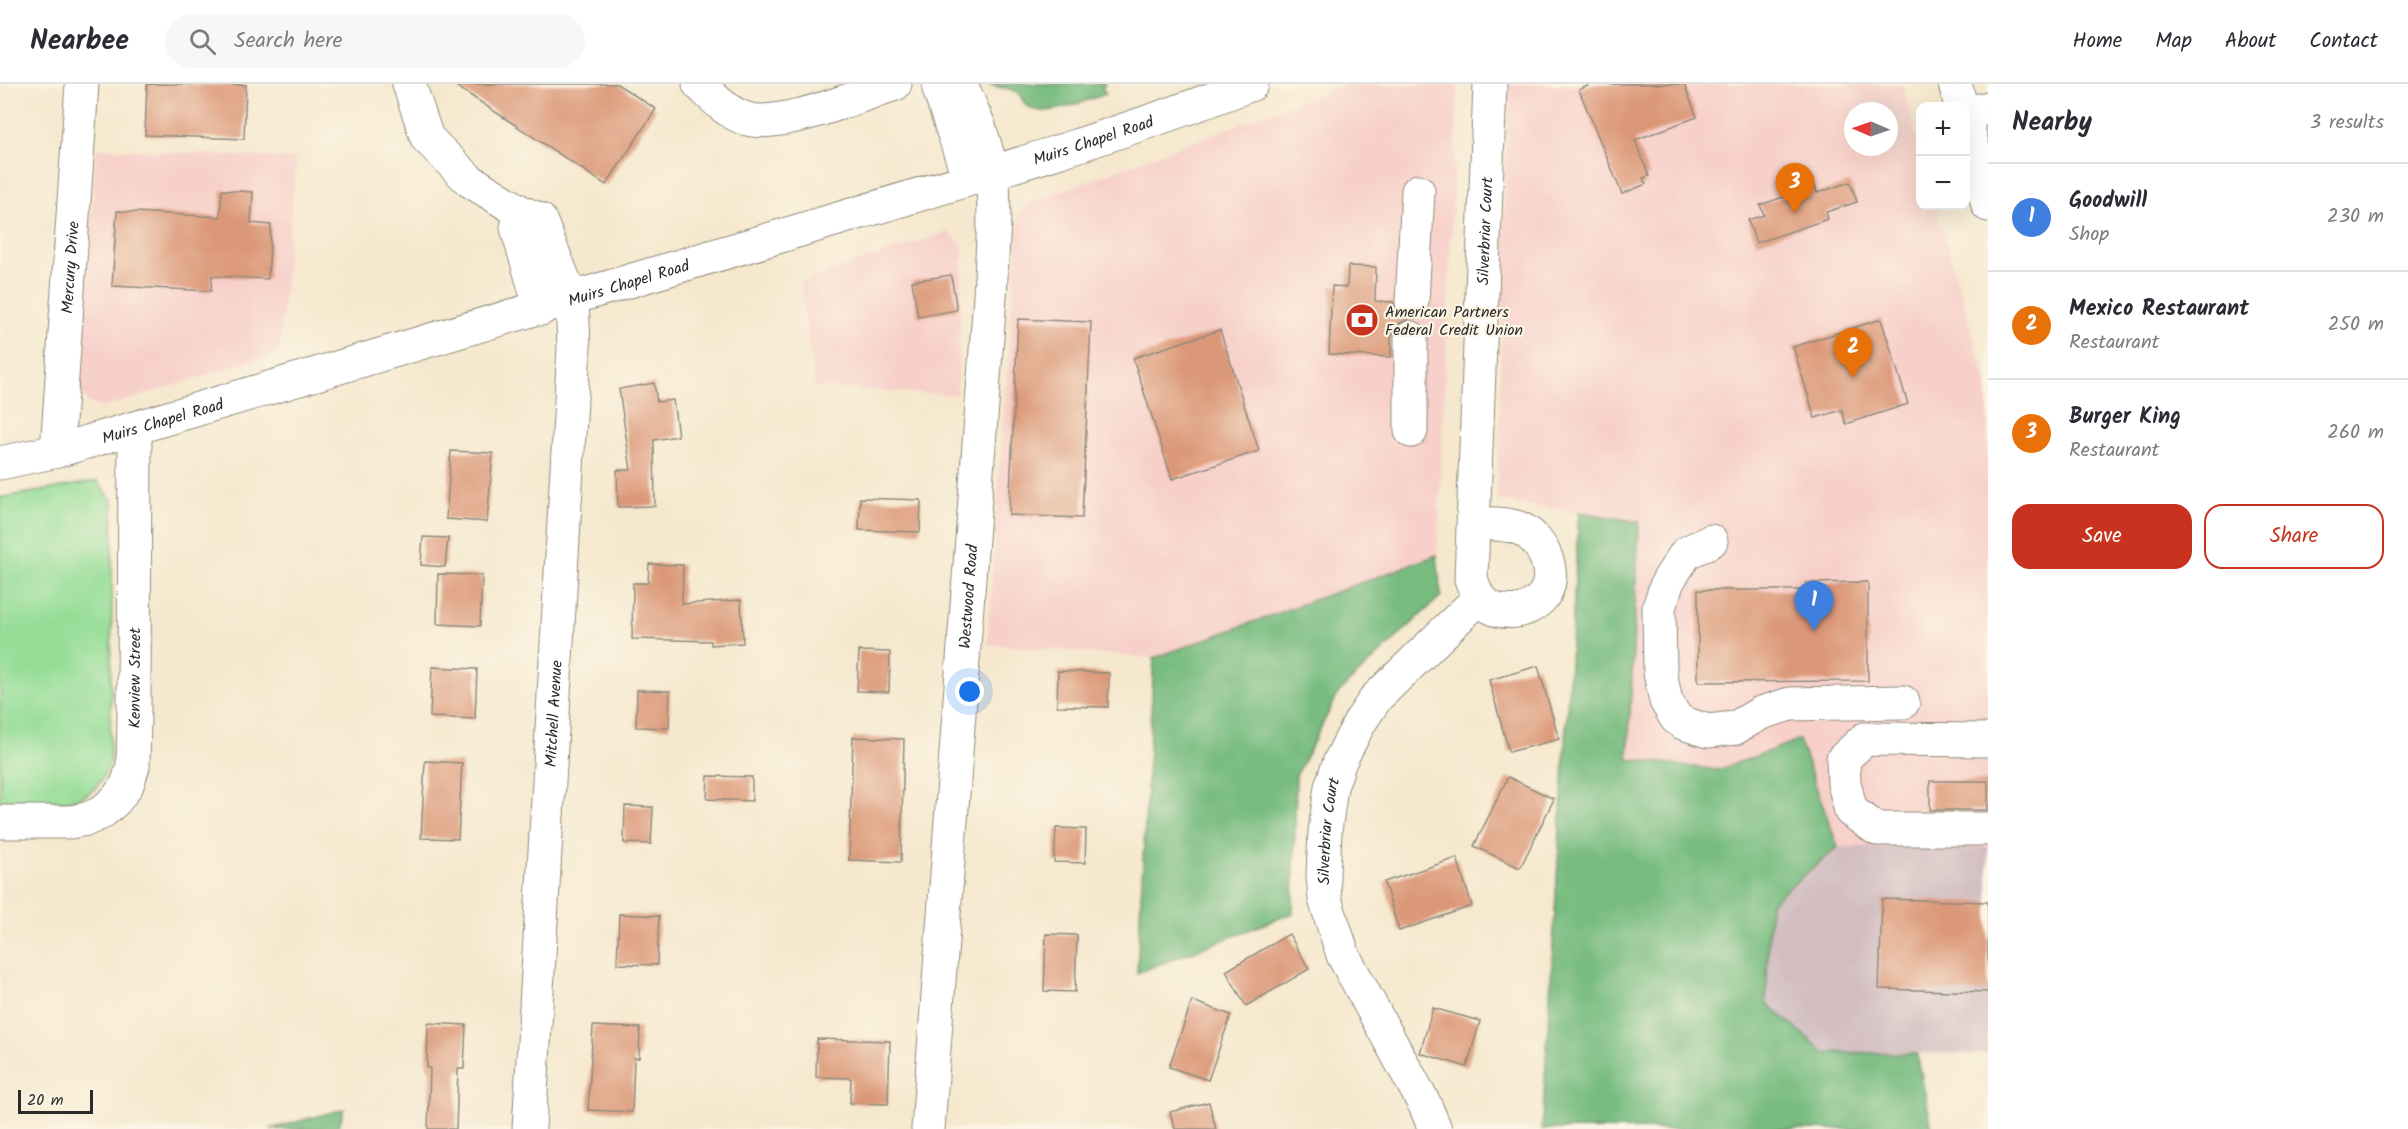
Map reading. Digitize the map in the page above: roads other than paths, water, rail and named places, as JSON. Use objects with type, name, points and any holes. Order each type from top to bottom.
[{"type":"street","name":"Mercury Drive","points":[[57,451],[82,84]]},
{"type":"street","name":"Mitchell Avenue","points":[[409,84],[427,138],[469,180],[521,212],[540,220],[557,304],[574,347],[529,1129]]},
{"type":"street","points":[[699,84],[723,106],[748,120],[777,120],[896,84]]},
{"type":"street","points":[[940,84],[939,88],[981,176]]},
{"type":"street","points":[[961,84],[978,126],[981,176]]},
{"type":"street","name":"Muirs Chapel Road","points":[[0,463],[57,451],[981,176],[1184,110],[1252,84]]},
{"type":"street","name":"Silverbriar Court","points":[[1435,1129],[1425,1105],[1343,955],[1333,929],[1325,899],[1325,831],[1331,787],[1340,761],[1360,722],[1376,698],[1479,598],[1471,579],[1475,523],[1490,84]]},
{"type":"street","points":[[1955,84],[1960,102]]},
{"type":"street","points":[[1970,112],[1988,108]]},
{"type":"street","points":[[1970,139],[1988,205]]},
{"type":"street","name":"Westwood Road","points":[[928,1129],[990,297],[994,218],[981,176]]},
{"type":"street","points":[[1412,302],[1418,191]]},
{"type":"street","points":[[1410,338],[1412,431]]},
{"type":"street","name":"Kenview Street","points":[[0,822],[70,822],[87,819],[101,813],[116,800],[127,785],[133,766],[135,428]]},
{"type":"street","points":[[1475,523],[1520,528],[1534,538],[1544,551],[1549,567],[1548,583],[1543,596],[1529,607],[1515,612],[1501,611],[1490,608],[1479,598]]},
{"type":"street","points":[[1711,541],[1686,554],[1668,581],[1659,608],[1660,673],[1666,701],[1676,718],[1683,723],[1708,731],[1735,728],[1761,713],[1790,704],[1903,702]]},
{"type":"street","points":[[1988,740],[1865,739],[1844,759],[1844,783],[1851,811],[1877,829],[1988,829]]},
{"type":"place","name":"Burger King","points":[[1795,213]]},
{"type":"place","name":"American Partners Federal Credit Union","points":[[1362,320]]},
{"type":"place","name":"Mexico Restaurant","points":[[1853,378]]},
{"type":"place","name":"Goodwill","points":[[1814,631]]}]
